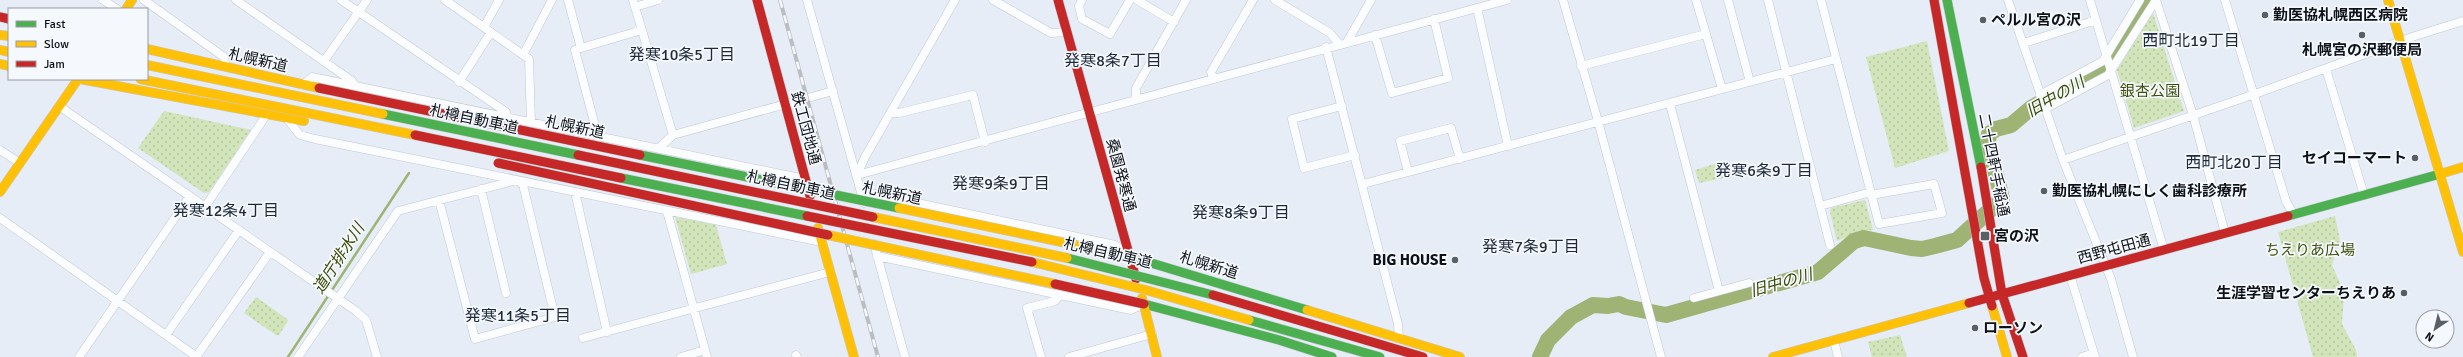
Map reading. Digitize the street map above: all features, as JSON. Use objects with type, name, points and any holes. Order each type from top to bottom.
[{"type":"main road","name":"鉄工団地通","points":[[756,0],[854,357]]},
{"type":"main road","name":"桑園発寒通","points":[[1058,0],[1090,112],[1128,256],[1144,304],[1157,357]]},
{"type":"main road","name":"二十四軒手稲通","points":[[1934,0],[1988,298],[2007,357]]},
{"type":"main road","name":"二十四軒手稲通","points":[[1947,0],[1987,199],[2002,294],[2023,357]]},
{"type":"main road","points":[[2388,0],[2463,252]]},
{"type":"main road","name":"札幌新道","points":[[148,49],[303,85],[1128,256],[1460,357]]},
{"type":"main road","name":"札樽自動車道","points":[[148,65],[1042,252],[1150,277],[1265,308],[1423,357]]},
{"type":"main road","points":[[0,192],[78,80]]},
{"type":"main road","points":[[84,80],[304,121],[405,143]]},
{"type":"main road","name":"札樽自動車道","points":[[145,80],[1024,260],[1190,302],[1380,357]]},
{"type":"main road","points":[[490,162],[1144,304],[1279,340],[1329,356]]},
{"type":"main road","name":"西野屯田通","points":[[1778,356],[2463,167]]},
{"type":"street","points":[[103,0],[115,8]]},
{"type":"street","points":[[144,0],[224,57],[226,67]]},
{"type":"street","points":[[236,0],[324,62],[355,86]]},
{"type":"street","points":[[341,0],[459,82],[506,112],[506,117]]},
{"type":"street","points":[[324,62],[367,0]]},
{"type":"street","points":[[484,27],[498,0]]},
{"type":"street","points":[[523,55],[552,0]]},
{"type":"street","points":[[568,0],[581,48]]},
{"type":"street","points":[[658,0],[634,3],[673,135]]},
{"type":"street","points":[[807,0],[857,175],[877,256],[905,357]]},
{"type":"street","points":[[857,175],[865,157],[955,0]]},
{"type":"street","points":[[993,0],[1051,33],[1067,32]]},
{"type":"street","points":[[1082,0],[1079,6],[1082,19],[1110,34],[1130,0]]},
{"type":"street","points":[[1137,0],[1174,22]]},
{"type":"street","points":[[1136,99],[1136,88],[1186,0]]},
{"type":"street","points":[[1213,78],[1211,72],[1254,0]]},
{"type":"street","points":[[1275,0],[1330,32],[1343,43]]},
{"type":"street","points":[[1343,43],[1371,0]]},
{"type":"street","points":[[857,175],[985,142],[1326,47],[1507,0]]},
{"type":"street","points":[[1563,0],[1598,121],[1661,357]]},
{"type":"street","points":[[1696,0],[1722,89]]},
{"type":"street","points":[[1728,0],[1750,82]]},
{"type":"street","points":[[1768,0],[1830,244]]},
{"type":"street","points":[[1820,206],[1871,193],[1934,184],[1942,213],[1879,224],[1871,193],[1836,59],[1821,0]]},
{"type":"street","points":[[2008,0],[2064,160],[2104,265],[2111,279],[2133,357]]},
{"type":"street","points":[[2090,0],[2164,250]]},
{"type":"street","points":[[2041,96],[2103,61],[2140,0]]},
{"type":"street","points":[[2045,108],[2111,70],[2156,0]]},
{"type":"street","points":[[2156,0],[2193,116],[2225,233]]},
{"type":"street","points":[[2225,0],[2255,94],[2286,201],[2293,214]]},
{"type":"street","points":[[448,1],[529,59],[531,122]]},
{"type":"street","points":[[1477,8],[1508,146]]},
{"type":"street","points":[[1374,35],[1392,93],[1448,78],[1434,19]]},
{"type":"street","points":[[2024,43],[2096,20]]},
{"type":"street","points":[[2064,160],[2463,21]]},
{"type":"street","points":[[598,137],[575,50],[642,30]]},
{"type":"street","points":[[459,82],[491,32]]},
{"type":"street","points":[[1581,66],[1706,34]]},
{"type":"street","points":[[1326,47],[1363,184],[1398,324],[1399,338]]},
{"type":"street","points":[[1363,184],[1836,59]]},
{"type":"street","points":[[2326,69],[2364,195]]},
{"type":"street","points":[[303,85],[312,77],[805,179]]},
{"type":"street","points":[[658,149],[673,135],[833,91]]},
{"type":"street","points":[[892,112],[899,113],[973,95],[985,142]]},
{"type":"street","points":[[1670,104],[1719,291]]},
{"type":"street","points":[[59,106],[337,297],[366,320],[377,357]]},
{"type":"street","points":[[1342,106],[1292,119],[1304,168],[1355,155]]},
{"type":"street","points":[[205,207],[267,114]]},
{"type":"street","points":[[287,118],[300,135],[822,242]]},
{"type":"street","points":[[1408,172],[1400,141],[1451,128],[1460,159]]},
{"type":"street","points":[[0,150],[20,163]]},
{"type":"street","points":[[488,174],[490,187]]},
{"type":"street","points":[[298,357],[337,297],[398,211],[517,180]]},
{"type":"street","points":[[439,200],[475,339],[556,317],[523,185],[517,180]]},
{"type":"street","points":[[481,189],[506,293]]},
{"type":"street","points":[[861,191],[1115,245],[1128,256]]},
{"type":"street","points":[[575,192],[607,332]]},
{"type":"street","points":[[79,357],[119,302],[190,196]]},
{"type":"street","points":[[667,211],[706,354],[681,357]]},
{"type":"street","points":[[0,218],[197,357],[270,252]]},
{"type":"street","points":[[166,335],[239,230]]},
{"type":"street","points":[[877,256],[1131,310],[1144,304]]},
{"type":"street","points":[[582,338],[830,272]]},
{"type":"street","points":[[2070,275],[2094,355],[2082,357]]},
{"type":"street","points":[[1694,298],[1749,283]]},
{"type":"street","points":[[1042,357],[1027,308],[1055,301],[1060,295]]},
{"type":"street","points":[[1069,357],[1152,334]]},
{"type":"street","points":[[1834,340],[1838,357]]},
{"type":"green space","name":"銀杏公園","points":[[2153,13],[2184,111],[2134,128],[2117,70]]},
{"type":"green space","points":[[1927,41],[1949,151],[1895,168],[1866,57]]},
{"type":"green space","points":[[164,111],[251,130],[209,192],[204,193],[138,148]]},
{"type":"green space","points":[[1718,163],[1723,178],[1699,183],[1695,170]]},
{"type":"green space","points":[[1865,200],[1873,230],[1859,231],[1837,241],[1830,212],[1831,208]]},
{"type":"green space","name":"ちえりあ広場","points":[[2335,216],[2340,240],[2332,265],[2344,292],[2342,324],[2356,350],[2357,357],[2313,357],[2278,232]]},
{"type":"green space","points":[[675,217],[716,225],[727,264],[691,274]]},
{"type":"green space","points":[[256,297],[287,319],[288,321],[279,335],[276,335],[244,313]]},
{"type":"green space","points":[[1900,335],[1907,357],[1872,357],[1868,342]]},
{"type":"waterway","name":"旧中の川","points":[[1540,357],[1548,340],[1571,317],[1593,305],[1608,306],[1619,304],[1626,307],[1666,315],[1818,272],[1854,241],[1864,238],[1922,249],[1957,240],[2002,199],[1988,140],[1989,134],[1996,129],[2011,125],[2031,108],[2100,70],[2113,58],[2149,0]]},
{"type":"waterway","name":"道庁排水川","points":[[288,357],[409,173]]},
{"type":"railway","points":[[780,0],[878,357]]},
{"type":"traffic: fast","points":[[1947,0],[1981,167]]},
{"type":"traffic: fast","points":[[383,114],[578,155]]},
{"type":"traffic: fast","points":[[640,155],[899,208]]},
{"type":"traffic: fast","points":[[2288,216],[2440,174]]},
{"type":"traffic: fast","points":[[621,178],[807,216]]},
{"type":"traffic: fast","points":[[1128,256],[1307,310]]},
{"type":"traffic: fast","points":[[1067,258],[1213,295]]},
{"type":"traffic: fast","points":[[1144,304],[1279,340],[1332,357]]},
{"type":"traffic: fast","points":[[1249,320],[1380,357]]},
{"type":"traffic: slow","points":[[127,8],[132,0]]},
{"type":"traffic: slow","points":[[2388,0],[2463,252]]},
{"type":"traffic: slow","points":[[0,35],[8,36]]},
{"type":"traffic: slow","points":[[148,49],[319,88]]},
{"type":"traffic: slow","points":[[0,50],[8,52]]},
{"type":"traffic: slow","points":[[0,64],[8,66]]},
{"type":"traffic: slow","points":[[148,65],[383,114]]},
{"type":"traffic: slow","points":[[0,192],[77,80]]},
{"type":"traffic: slow","points":[[85,80],[304,121]]},
{"type":"traffic: slow","points":[[145,80],[415,135]]},
{"type":"traffic: slow","points":[[2440,174],[2463,167]]},
{"type":"traffic: slow","points":[[899,208],[1128,256]]},
{"type":"traffic: slow","points":[[873,217],[1067,258]]},
{"type":"traffic: slow","points":[[818,228],[854,357]]},
{"type":"traffic: slow","points":[[828,235],[1055,284]]},
{"type":"traffic: slow","points":[[1032,262],[1146,290],[1249,320]]},
{"type":"traffic: slow","points":[[1142,298],[1157,357]]},
{"type":"traffic: slow","points":[[1773,357],[1969,303]]},
{"type":"traffic: slow","points":[[1992,306],[2007,357]]},
{"type":"traffic: slow","points":[[1307,310],[1460,357]]},
{"type":"traffic: jam","points":[[757,0],[810,196]]},
{"type":"traffic: jam","points":[[1058,0],[1136,279]]},
{"type":"traffic: jam","points":[[1934,0],[1984,278],[1992,306]]},
{"type":"traffic: jam","points":[[0,17],[8,19]]},
{"type":"traffic: jam","points":[[319,88],[640,155]]},
{"type":"traffic: jam","points":[[415,135],[621,178]]},
{"type":"traffic: jam","points":[[578,155],[873,217]]},
{"type":"traffic: jam","points":[[498,163],[828,235]]},
{"type":"traffic: jam","points":[[1981,167],[2002,294],[2023,357]]},
{"type":"traffic: jam","points":[[807,216],[1032,262]]},
{"type":"traffic: jam","points":[[1969,303],[2288,216]]},
{"type":"traffic: jam","points":[[1055,284],[1144,304]]},
{"type":"traffic: jam","points":[[1213,295],[1423,357]]},
{"type":"place","name":"勤医協札幌西区病院","points":[[2265,15]]},
{"type":"place","name":"ペルル宮の沢","points":[[1983,20]]},
{"type":"place","name":"札幌宮の沢郵便局","points":[[2362,35]]},
{"type":"place","name":"セイコーマート","points":[[2415,158]]},
{"type":"place","name":"勤医協札幌にしく歯科診療所","points":[[2044,191]]},
{"type":"place","name":"宮の沢","points":[[1985,236]]},
{"type":"place","name":"BIG HOUSE","points":[[1455,260]]},
{"type":"place","name":"生涯学習センターちえりあ","points":[[2404,293]]},
{"type":"place","name":"ローソン","points":[[1975,328]]},
{"type":"district","name":"西町北19丁目","points":[[2191,40]]},
{"type":"district","name":"発寒10条5丁目","points":[[682,54]]},
{"type":"district","name":"発寒8条7丁目","points":[[1113,60]]},
{"type":"district","name":"西町北20丁目","points":[[2234,162]]},
{"type":"district","name":"発寒6条9丁目","points":[[1764,170]]},
{"type":"district","name":"発寒9条9丁目","points":[[1001,183]]},
{"type":"district","name":"発寒12条4丁目","points":[[226,210]]},
{"type":"district","name":"発寒8条9丁目","points":[[1241,212]]},
{"type":"district","name":"発寒7条9丁目","points":[[1531,246]]},
{"type":"district","name":"発寒11条5丁目","points":[[518,315]]}]
